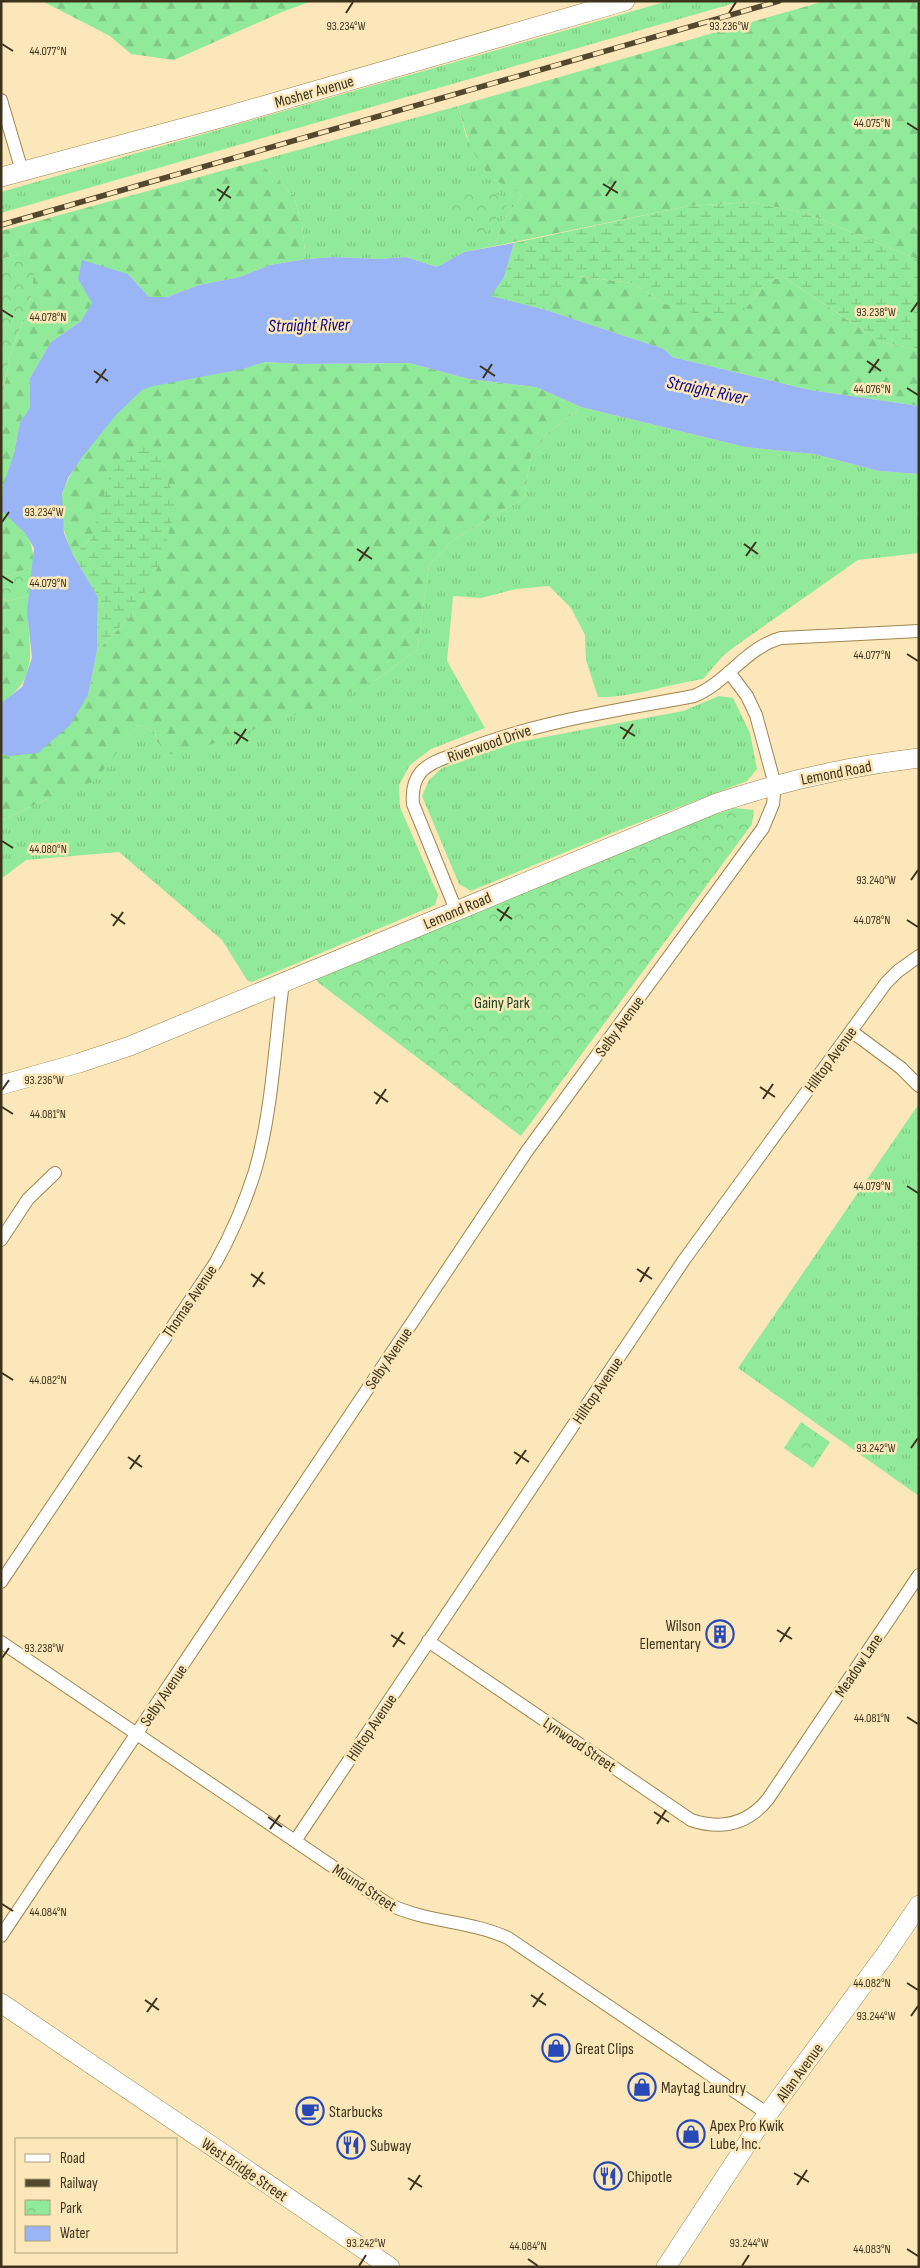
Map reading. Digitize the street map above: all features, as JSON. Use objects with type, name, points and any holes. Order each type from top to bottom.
[{"type":"street","name":"Mosher Avenue","points":[[1,177],[224,117],[625,1]]},
{"type":"street","points":[[1,100],[22,171]]},
{"type":"street","name":"Riverwood Drive","points":[[456,910],[413,804],[412,792],[415,781],[428,766],[490,739],[521,730],[694,696],[707,690],[755,649],[781,638],[919,631]]},
{"type":"street","points":[[729,672],[747,696],[756,715],[775,785]]},
{"type":"street","name":"Lemond Road","points":[[1,1085],[79,1063],[130,1046],[688,814],[775,785],[825,773],[919,758]]},
{"type":"street","name":"Selby Avenue","points":[[1,1936],[527,1151],[763,828],[773,804],[775,785]]},
{"type":"street","name":"Hilltop Avenue","points":[[295,1841],[684,1260],[886,983],[898,971],[919,956]]},
{"type":"street","name":"Thomas Avenue","points":[[1,1582],[216,1262],[233,1230],[255,1170],[263,1133],[283,982]]},
{"type":"street","points":[[850,1031],[902,1068],[919,1086]]},
{"type":"street","points":[[1,1240],[28,1198],[55,1173]]},
{"type":"street","name":"Meadow Lane","points":[[738,1822],[750,1816],[768,1799],[919,1575]]},
{"type":"street","name":"Lynwood Street","points":[[428,1641],[691,1820],[706,1825],[723,1826],[738,1822]]},
{"type":"street","name":"Mound Street","points":[[1,1642],[388,1904],[407,1913],[428,1919],[476,1926],[508,1938],[768,2114]]},
{"type":"street","name":"Allan Avenue","points":[[666,2267],[768,2114],[885,1955],[919,1905]]},
{"type":"street","name":"West Bridge Street","points":[[1,2003],[390,2267]]},
{"type":"green space","points":[[42,1],[312,1],[282,12],[174,60],[131,54],[110,36]]},
{"type":"green space","points":[[668,1],[742,1],[1,213],[1,192]]},
{"type":"green space","points":[[825,1],[919,1],[919,260],[805,213],[751,202],[688,206],[495,246],[504,220],[522,196],[493,178],[480,163],[471,145],[458,106]]},
{"type":"green space","points":[[458,106],[466,136],[495,180],[515,188],[522,196],[504,220],[495,246],[464,252],[437,267],[406,257],[306,259],[302,225],[294,196],[258,161]]},
{"type":"green space","points":[[258,161],[294,196],[302,225],[306,259],[270,265],[240,277],[199,285],[167,297],[149,297],[128,274],[78,279],[93,303],[81,321],[51,342],[30,378],[30,408],[20,422],[3,511],[22,529],[30,541],[33,567],[7,576],[1,571],[1,403],[10,357],[32,294],[20,254],[1,259],[1,231]]},
{"type":"green space","points":[[478,189],[497,194],[510,203],[502,210],[483,237],[459,220],[430,213],[461,194]]},
{"type":"green space","points":[[751,202],[805,213],[919,260],[919,350],[881,342],[783,277],[768,281],[745,309],[715,320],[665,304],[632,283],[578,276],[546,310],[490,296],[504,277],[514,243],[688,206]]},
{"type":"green space","points":[[20,254],[35,262],[32,294],[10,357],[1,403],[1,259]]},
{"type":"green space","points":[[577,276],[632,283],[665,304],[745,309],[768,281],[783,277],[881,342],[919,350],[919,406],[810,390],[672,357],[664,349],[546,310]]},
{"type":"green space","points":[[265,362],[301,364],[409,363],[469,379],[536,387],[581,407],[548,433],[531,456],[524,498],[453,540],[429,565],[417,650],[376,680],[307,711],[183,754],[167,754],[157,741],[155,732],[138,725],[95,781],[47,799],[1,821],[1,754],[10,756],[88,695],[97,651],[134,613],[91,539],[73,555],[70,548],[61,516],[61,500],[75,468],[121,408],[142,390],[156,385],[230,371]]},
{"type":"green space","points":[[581,407],[745,447],[814,454],[879,471],[919,474],[919,553],[858,560],[734,647],[723,656],[703,679],[611,697],[598,697],[586,660],[585,635],[571,608],[549,586],[516,589],[481,598],[453,596],[447,661],[485,728],[431,749],[410,765],[399,785],[400,807],[438,895],[435,905],[252,982],[247,980],[222,940],[119,852],[26,860],[1,879],[1,821],[47,799],[116,752],[138,725],[155,732],[157,741],[376,680],[417,650],[429,565],[453,540],[524,498],[531,456],[548,433]]},
{"type":"green space","points":[[141,439],[158,450],[176,504],[162,559],[134,613],[97,651],[98,597],[73,555],[91,539],[110,474]]},
{"type":"green space","points":[[33,567],[29,595],[10,601],[1,599],[1,571],[7,576]]},
{"type":"green space","points":[[29,595],[30,654],[28,667],[24,680],[15,692],[1,703],[1,599],[10,601]]},
{"type":"green space","points":[[719,696],[733,698],[750,733],[757,769],[747,781],[617,831],[471,891],[459,884],[422,796],[429,780],[442,768],[513,743],[683,711]]},
{"type":"green space","name":"Gainy Park","points":[[734,808],[754,810],[752,824],[521,1136],[319,983],[314,977],[641,841]]},
{"type":"green space","points":[[918,1105],[919,1107],[919,1496],[738,1368]]},
{"type":"green space","points":[[801,1422],[830,1442],[813,1468],[784,1448]]},
{"type":"water","name":"Straight River","points":[[514,243],[504,277],[491,296],[546,310],[664,349],[672,357],[810,390],[919,406],[919,474],[879,471],[814,454],[745,447],[581,407],[536,387],[469,379],[409,363],[301,364],[265,362],[243,369],[153,386],[142,390],[116,415],[83,456],[68,478],[62,494],[64,533],[73,555],[98,597],[97,651],[88,695],[70,725],[38,753],[10,756],[1,754],[1,703],[22,687],[32,658],[27,611],[34,548],[25,533],[2,511],[3,487],[14,453],[20,422],[30,408],[30,378],[51,342],[81,321],[92,303],[78,279],[82,260],[128,274],[149,297],[167,297],[199,285],[240,277],[270,265],[306,259],[406,257],[437,267],[464,252]]},
{"type":"railway","points":[[1,225],[779,1]]},
{"type":"place","name":"Wilson Elementary","points":[[720,1634]]},
{"type":"place","name":"Great Clips","points":[[556,2048]]},
{"type":"place","name":"Maytag Laundry","points":[[642,2087]]},
{"type":"place","name":"Starbucks","points":[[310,2111]]},
{"type":"place","name":"Apex Pro Kwik Lube, Inc.","points":[[691,2134]]},
{"type":"place","name":"Subway","points":[[351,2145]]},
{"type":"place","name":"Chipotle","points":[[608,2176]]}]
